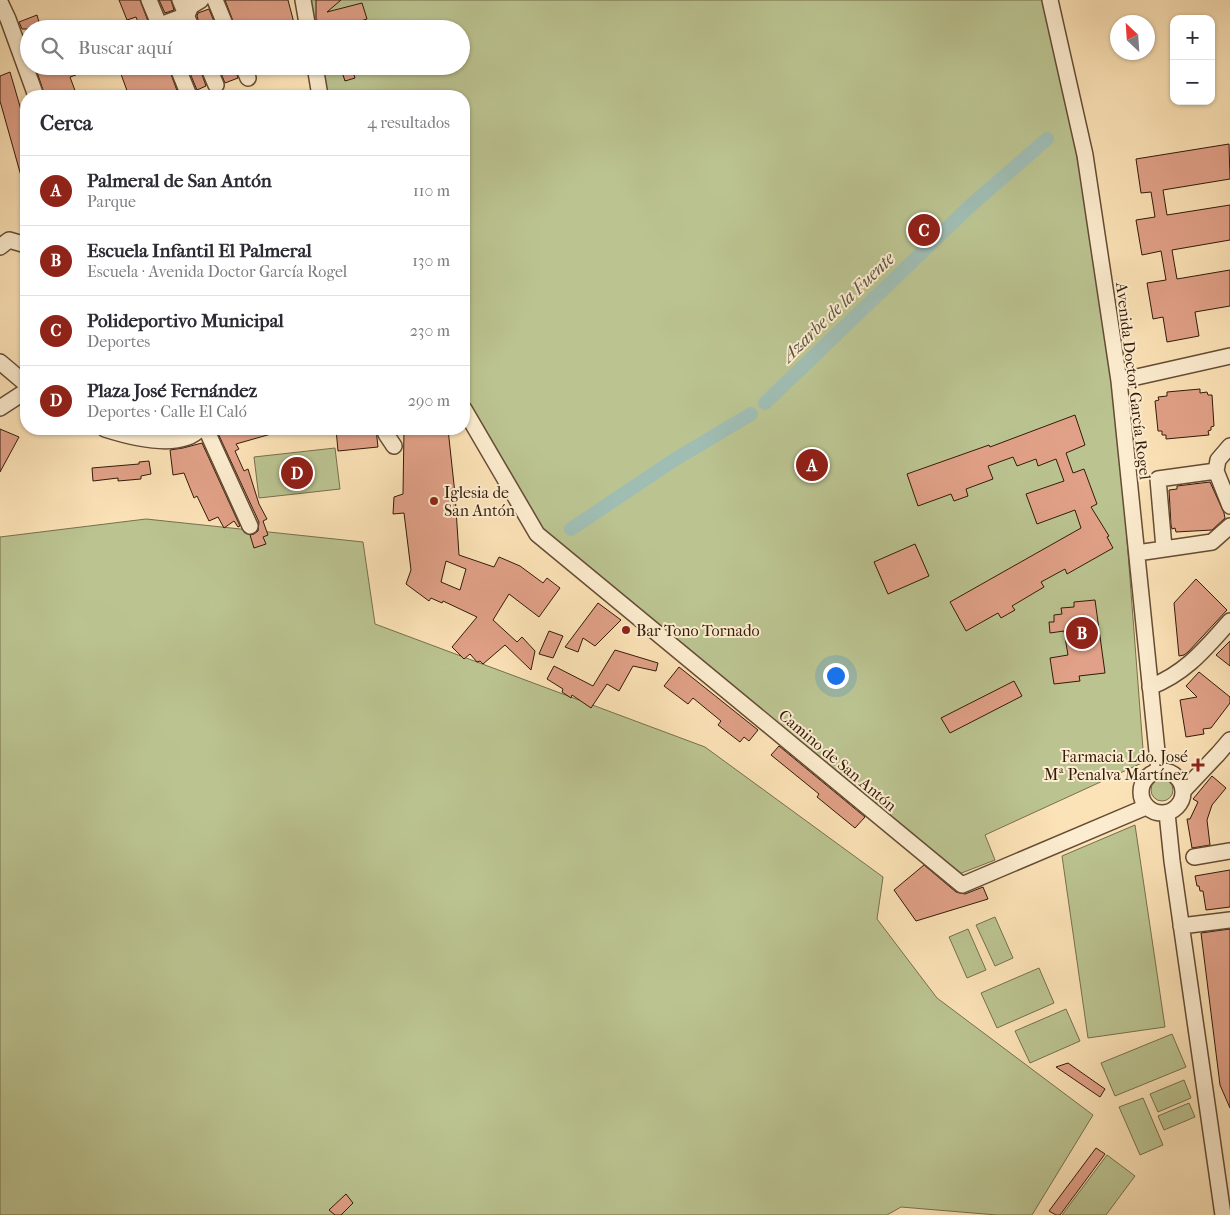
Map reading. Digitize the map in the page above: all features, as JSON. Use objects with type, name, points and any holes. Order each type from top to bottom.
[{"type":"street","points":[[149,0],[158,20]]},
{"type":"street","points":[[180,0],[189,20]]},
{"type":"street","points":[[190,20],[191,6],[201,0]]},
{"type":"street","points":[[215,0],[223,20]]},
{"type":"street","points":[[303,0],[306,20]]},
{"type":"street","name":"Avenida Doctor García Rogel","points":[[1050,0],[1085,155],[1119,381],[1158,771]]},
{"type":"street","points":[[0,2],[20,52]]},
{"type":"street","points":[[28,75],[34,90]]},
{"type":"street","points":[[181,75],[187,90]]},
{"type":"street","points":[[212,75],[216,85]]},
{"type":"street","points":[[316,75],[319,90]]},
{"type":"street","points":[[0,247],[9,240],[20,243]]},
{"type":"street","points":[[1119,381],[1230,356]]},
{"type":"street","points":[[0,362],[20,379]]},
{"type":"street","points":[[0,408],[20,395]]},
{"type":"street","name":"Camino de San Antón","points":[[470,419],[537,534],[962,885],[1146,807]]},
{"type":"street","points":[[126,435],[167,441],[186,438],[191,435]]},
{"type":"street","points":[[209,435],[250,526]]},
{"type":"street","points":[[387,435],[394,446]]},
{"type":"street","points":[[1230,446],[1218,460],[1216,471],[1230,506]]},
{"type":"street","points":[[1164,548],[1158,479],[1216,471]]},
{"type":"street","points":[[1137,553],[1212,542],[1230,526]]},
{"type":"street","points":[[1150,688],[1170,678],[1189,665],[1230,621]]},
{"type":"street","points":[[1183,791],[1224,759],[1230,740]]},
{"type":"street","points":[[1158,771],[1167,771],[1175,775],[1181,782],[1183,791],[1179,805],[1174,810],[1159,814],[1146,807],[1140,797],[1141,785],[1148,775],[1158,771]]},
{"type":"street","points":[[1166,813],[1223,1215]]},
{"type":"street","points":[[1194,857],[1230,851]]},
{"type":"street","points":[[1181,926],[1230,920]]},
{"type":"green space","points":[[311,0],[1043,0],[1072,128],[1114,370],[1144,762],[985,835],[995,860],[959,874],[542,533],[470,407],[470,90],[326,90],[324,75],[470,75],[470,20],[314,20]]},
{"type":"green space","points":[[335,448],[340,489],[259,498],[254,457]]},
{"type":"green space","points":[[146,519],[363,542],[375,624],[705,747],[883,877],[877,919],[937,998],[1093,1115],[1032,1215],[997,1215],[901,1207],[887,1215],[0,1215],[0,537]]},
{"type":"green space","points":[[1162,779],[1172,786],[1173,790],[1166,800],[1162,801],[1152,794],[1151,790],[1158,780]]},
{"type":"green space","points":[[1135,825],[1165,1027],[1088,1038],[1062,856]]},
{"type":"green space","points":[[995,917],[1013,958],[995,966],[976,925]]},
{"type":"green space","points":[[968,929],[986,970],[967,978],[949,937]]},
{"type":"green space","points":[[1039,968],[1054,1003],[997,1028],[981,993]]},
{"type":"green space","points":[[1066,1009],[1080,1041],[1030,1063],[1015,1031]]},
{"type":"green space","points":[[1172,1034],[1186,1067],[1115,1096],[1101,1063]]},
{"type":"green space","points":[[1184,1080],[1191,1098],[1158,1112],[1150,1094]]},
{"type":"green space","points":[[1143,1098],[1163,1145],[1140,1155],[1119,1107]]},
{"type":"green space","points":[[1189,1103],[1195,1117],[1164,1130],[1158,1116]]},
{"type":"green space","points":[[1107,1155],[1135,1176],[1106,1215],[1062,1215]]},
{"type":"building","points":[[119,0],[140,0],[148,20],[137,20],[136,17],[127,20]]},
{"type":"building","points":[[159,0],[171,0],[174,10],[165,13]]},
{"type":"building","points":[[225,0],[288,0],[293,20],[233,20]]},
{"type":"building","points":[[316,0],[341,0],[327,12],[362,3],[367,19],[364,20],[316,20]]},
{"type":"building","points":[[209,9],[213,20],[198,20],[198,13]]},
{"type":"building","points":[[37,15],[38,20],[24,20]]},
{"type":"building","points":[[10,72],[20,106],[20,172],[0,101],[0,76]]},
{"type":"building","points":[[38,75],[76,75],[70,77],[75,90],[43,90]]},
{"type":"building","points":[[121,75],[171,75],[177,90],[127,90]]},
{"type":"building","points":[[191,75],[202,75],[206,86],[197,90]]},
{"type":"building","points":[[222,75],[237,75],[238,78],[225,83]]},
{"type":"building","points":[[343,75],[354,75],[355,78],[345,81]]},
{"type":"building","points":[[1229,144],[1230,179],[1163,190],[1167,215],[1230,205],[1230,240],[1172,250],[1177,279],[1230,270],[1230,306],[1195,312],[1199,336],[1167,342],[1163,317],[1153,319],[1147,283],[1166,280],[1161,251],[1142,255],[1136,220],[1155,217],[1151,192],[1141,193],[1136,159]]},
{"type":"building","points":[[1200,389],[1200,393],[1207,392],[1208,395],[1212,395],[1214,426],[1208,431],[1209,435],[1166,439],[1166,435],[1162,435],[1162,431],[1158,431],[1155,401],[1159,400],[1158,397],[1167,396],[1167,392]]},
{"type":"building","points":[[1075,415],[1085,445],[1066,453],[1073,473],[1084,469],[1097,504],[1091,507],[1109,536],[1107,537],[1113,548],[1067,574],[1065,569],[1041,582],[1044,587],[1012,606],[1015,610],[1001,618],[998,613],[966,631],[950,602],[1081,528],[1075,510],[1037,524],[1026,494],[1064,481],[1056,459],[1038,466],[1036,459],[1017,466],[1013,457],[988,466],[993,479],[966,489],[968,496],[954,501],[951,494],[918,506],[907,474],[989,445],[990,447]]},
{"type":"building","points":[[0,429],[19,437],[0,472]]},
{"type":"building","points":[[219,435],[268,435],[236,444],[239,449],[235,451],[244,471],[248,469],[259,504],[267,519],[263,521],[268,535],[263,537],[266,544],[254,548],[250,535],[258,531],[259,522]]},
{"type":"building","points":[[337,435],[377,435],[378,447],[338,451]]},
{"type":"building","points":[[404,435],[449,435],[459,555],[494,567],[499,557],[520,566],[543,583],[547,578],[560,588],[539,617],[509,594],[493,620],[517,642],[522,637],[535,651],[531,670],[505,645],[483,664],[480,661],[477,662],[470,654],[464,659],[452,647],[477,617],[443,601],[442,603],[431,598],[429,601],[406,584],[411,570],[404,513],[393,514],[394,497],[403,494]],"holes":[[[446,561],[466,569],[460,590],[441,582]]]},
{"type":"building","points":[[202,443],[240,526],[238,527],[234,521],[224,528],[218,517],[209,521],[197,496],[194,498],[184,473],[173,475],[170,450]]},
{"type":"building","points":[[149,461],[151,474],[141,476],[141,479],[118,481],[118,478],[93,481],[92,468],[139,464],[139,462]]},
{"type":"building","points":[[1210,482],[1225,518],[1212,530],[1176,532],[1175,528],[1172,529],[1171,525],[1169,490],[1177,489],[1177,486]]},
{"type":"building","points":[[915,544],[929,576],[888,594],[874,562]]},
{"type":"building","points":[[1196,579],[1227,610],[1188,652],[1179,656],[1174,603]]},
{"type":"building","points":[[1095,600],[1105,673],[1079,676],[1080,681],[1054,684],[1050,658],[1068,655],[1064,631],[1050,633],[1049,622],[1054,622],[1054,615],[1062,614],[1061,608],[1074,607],[1074,602]]},
{"type":"building","points":[[598,603],[621,620],[595,646],[583,638],[578,652],[565,647]]},
{"type":"building","points":[[549,631],[563,636],[553,658],[539,654]]},
{"type":"building","points":[[1230,641],[1230,666],[1216,655]]},
{"type":"building","points":[[615,650],[658,663],[656,671],[633,666],[619,691],[607,684],[591,708],[572,695],[571,698],[562,692],[563,689],[547,679],[554,666],[593,686]]},
{"type":"building","points":[[679,667],[758,730],[749,741],[744,737],[740,742],[718,725],[721,721],[693,698],[688,704],[664,686]]},
{"type":"building","points":[[1199,672],[1230,697],[1230,703],[1211,728],[1203,729],[1204,734],[1186,737],[1180,700],[1197,697],[1186,686]]},
{"type":"building","points":[[1014,681],[1022,696],[950,733],[941,718]]},
{"type":"building","points":[[779,746],[865,817],[855,828],[817,797],[819,794],[771,755]]},
{"type":"building","points":[[1212,776],[1226,788],[1212,805],[1207,820],[1210,845],[1192,848],[1187,819],[1190,819],[1198,802],[1193,799]]},
{"type":"building","points":[[924,865],[956,892],[965,894],[983,887],[988,899],[916,921],[894,890]]},
{"type":"building","points":[[1230,870],[1230,907],[1206,910],[1203,891],[1200,891],[1199,886],[1197,886],[1195,876]]},
{"type":"building","points":[[1230,929],[1230,1108],[1220,1085],[1201,933]]},
{"type":"building","points":[[1068,1063],[1105,1089],[1100,1097],[1056,1067]]},
{"type":"building","points":[[1096,1148],[1105,1154],[1060,1215],[1049,1211]]},
{"type":"building","points":[[346,1194],[353,1203],[341,1215],[335,1215],[329,1210]]},
{"type":"waterway","name":"Azarbe de la Fuente","points":[[765,403],[970,206],[1047,139]]},
{"type":"waterway","name":"Azarbe de la Fuente","points":[[571,529],[674,460],[751,414]]},
{"type":"place","name":"Polideportivo Municipal","points":[[924,230]]},
{"type":"place","name":"Palmeral de San Antón","points":[[812,465]]},
{"type":"place","name":"Plaza José Fernández","points":[[297,473]]},
{"type":"place","name":"Iglesia de San Antón","points":[[434,501]]},
{"type":"place","name":"Bar Tono Tornado","points":[[626,630]]},
{"type":"place","name":"Escuela Infantil El Palmeral","points":[[1082,633]]},
{"type":"place","name":"Farmacia Ldo. José Mª Penalva Martínez","points":[[1198,765]]}]
